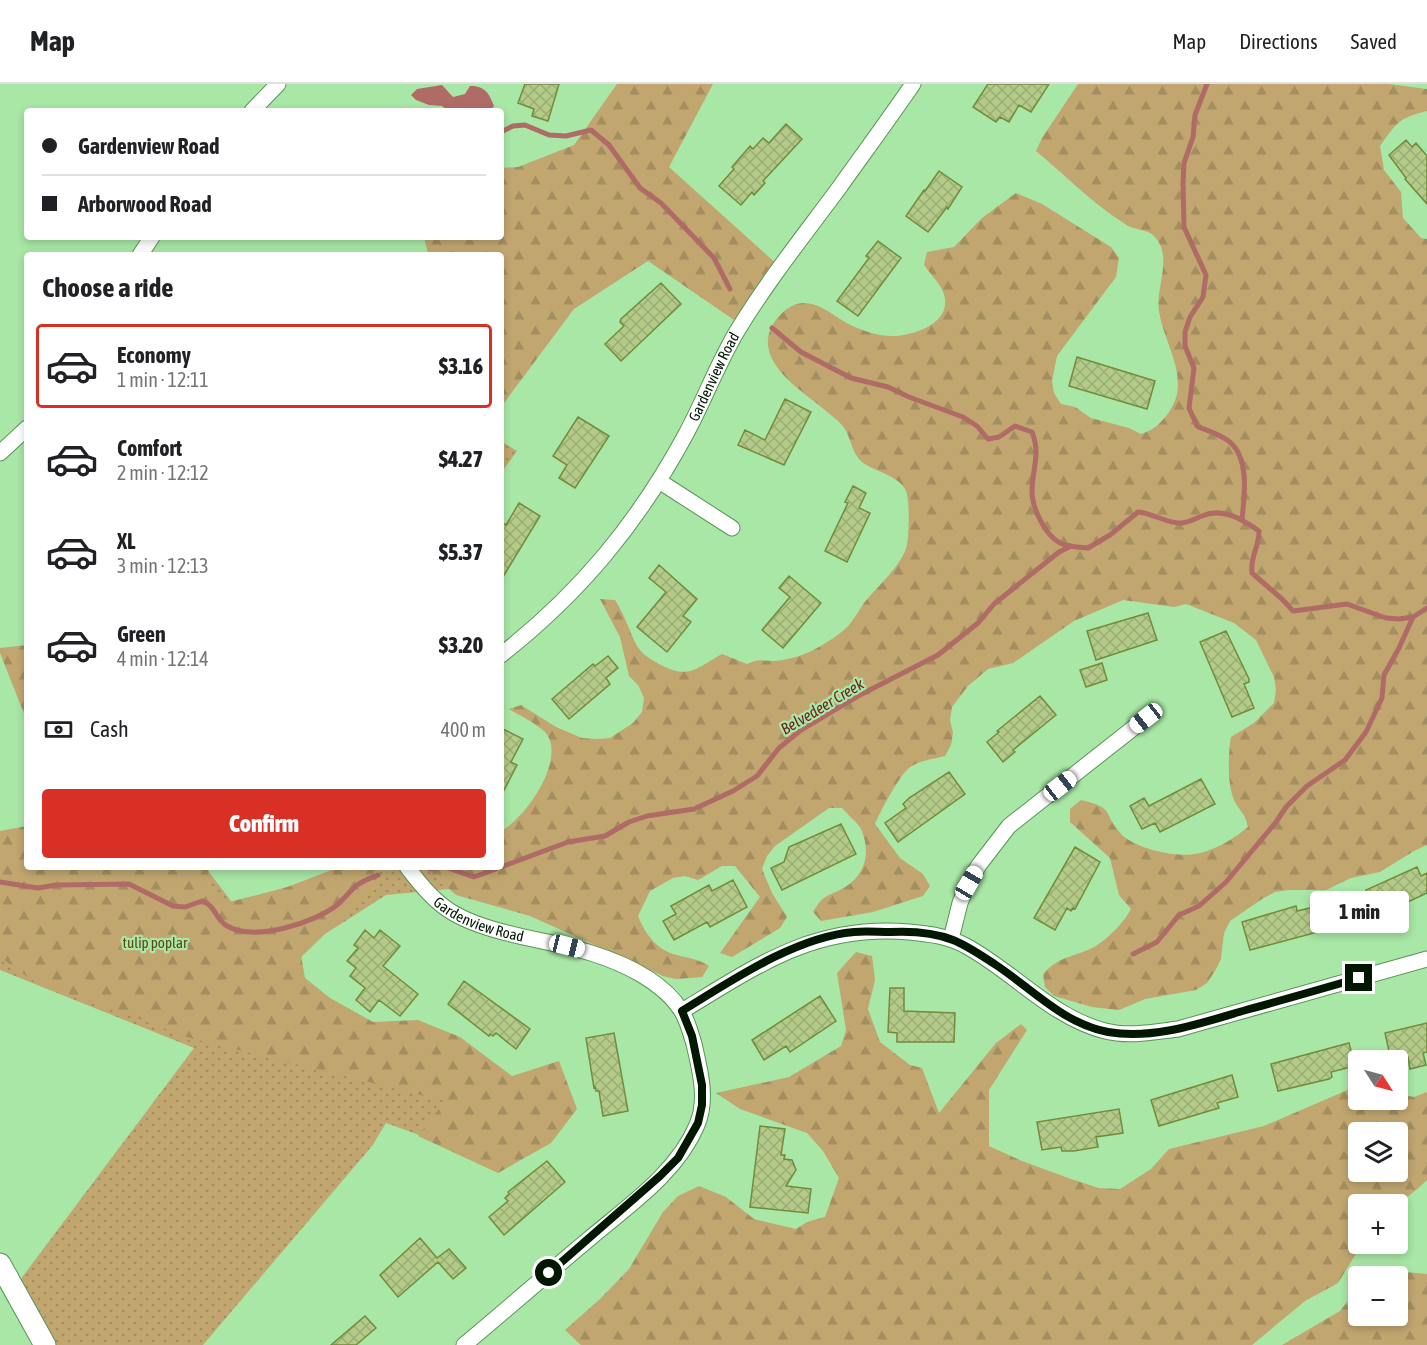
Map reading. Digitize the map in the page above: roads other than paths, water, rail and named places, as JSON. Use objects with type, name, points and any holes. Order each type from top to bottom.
[{"type":"street","points":[[255,108],[278,84]]},
{"type":"street","name":"Gardenview Road","points":[[504,653],[547,617],[587,578],[615,545],[659,481],[687,432],[737,331],[764,289],[913,84]]},
{"type":"street","points":[[0,453],[24,431]]},
{"type":"street","points":[[659,481],[732,528]]},
{"type":"street","points":[[951,939],[960,903],[969,883],[979,865],[1009,826],[1146,718]]},
{"type":"street","name":"Gardenview Road","points":[[409,870],[422,887],[439,903],[454,914],[473,923],[590,952],[620,963],[646,978],[682,1011],[692,1036],[702,1085],[702,1105],[698,1123],[678,1158],[634,1200],[464,1345]]},
{"type":"street","points":[[682,1011],[770,958],[815,941],[852,932],[900,932],[951,939],[999,967],[1044,1002],[1079,1021],[1107,1032],[1137,1034],[1178,1029],[1427,959]]},
{"type":"street","points":[[0,1264],[45,1345]]},
{"type":"waterway","points":[[1207,84],[1195,115],[1193,137],[1184,163],[1184,227],[1206,275],[1203,297],[1190,317],[1185,332],[1185,346],[1194,368],[1189,408],[1197,426],[1231,443],[1241,459],[1244,480],[1242,520]]},
{"type":"waterway","points":[[504,130],[513,126],[525,125],[549,135],[566,136],[591,130],[609,145],[640,188],[661,203],[714,258],[730,289]]},
{"type":"waterway","points":[[772,328],[801,352],[851,378],[888,387],[963,417],[977,426],[988,439],[999,437],[1015,426],[1032,432],[1036,448],[1032,483],[1034,505],[1049,534],[1060,543],[1088,548],[1110,535],[1138,512],[1180,523],[1209,514],[1224,514],[1246,522],[1259,531],[1252,562],[1252,573],[1293,611],[1347,604],[1386,618],[1399,619],[1413,617],[1427,608]]},
{"type":"waterway","name":"Belvedeer Creek","points":[[504,866],[568,842],[605,836],[629,822],[647,816],[694,809],[733,791],[757,776],[779,748],[801,730],[858,696],[938,655],[978,623],[994,604],[1059,552],[1071,546]]},
{"type":"waterway","points":[[1133,954],[1157,942],[1179,915],[1199,906],[1226,882],[1286,807],[1307,786],[1345,760],[1366,732],[1382,698],[1384,675],[1413,617]]},
{"type":"waterway","name":"Belvedeer Creek","points":[[454,870],[474,877],[493,870]]},
{"type":"waterway","name":"Belvedeer Creek","points":[[0,882],[38,888],[56,885],[129,884],[173,906],[185,907],[202,901],[210,906],[227,926],[253,932],[284,928],[314,918],[337,905],[357,885],[378,875]]},
{"type":"park label","name":"tulip poplar","points":[[155,943]]}]
